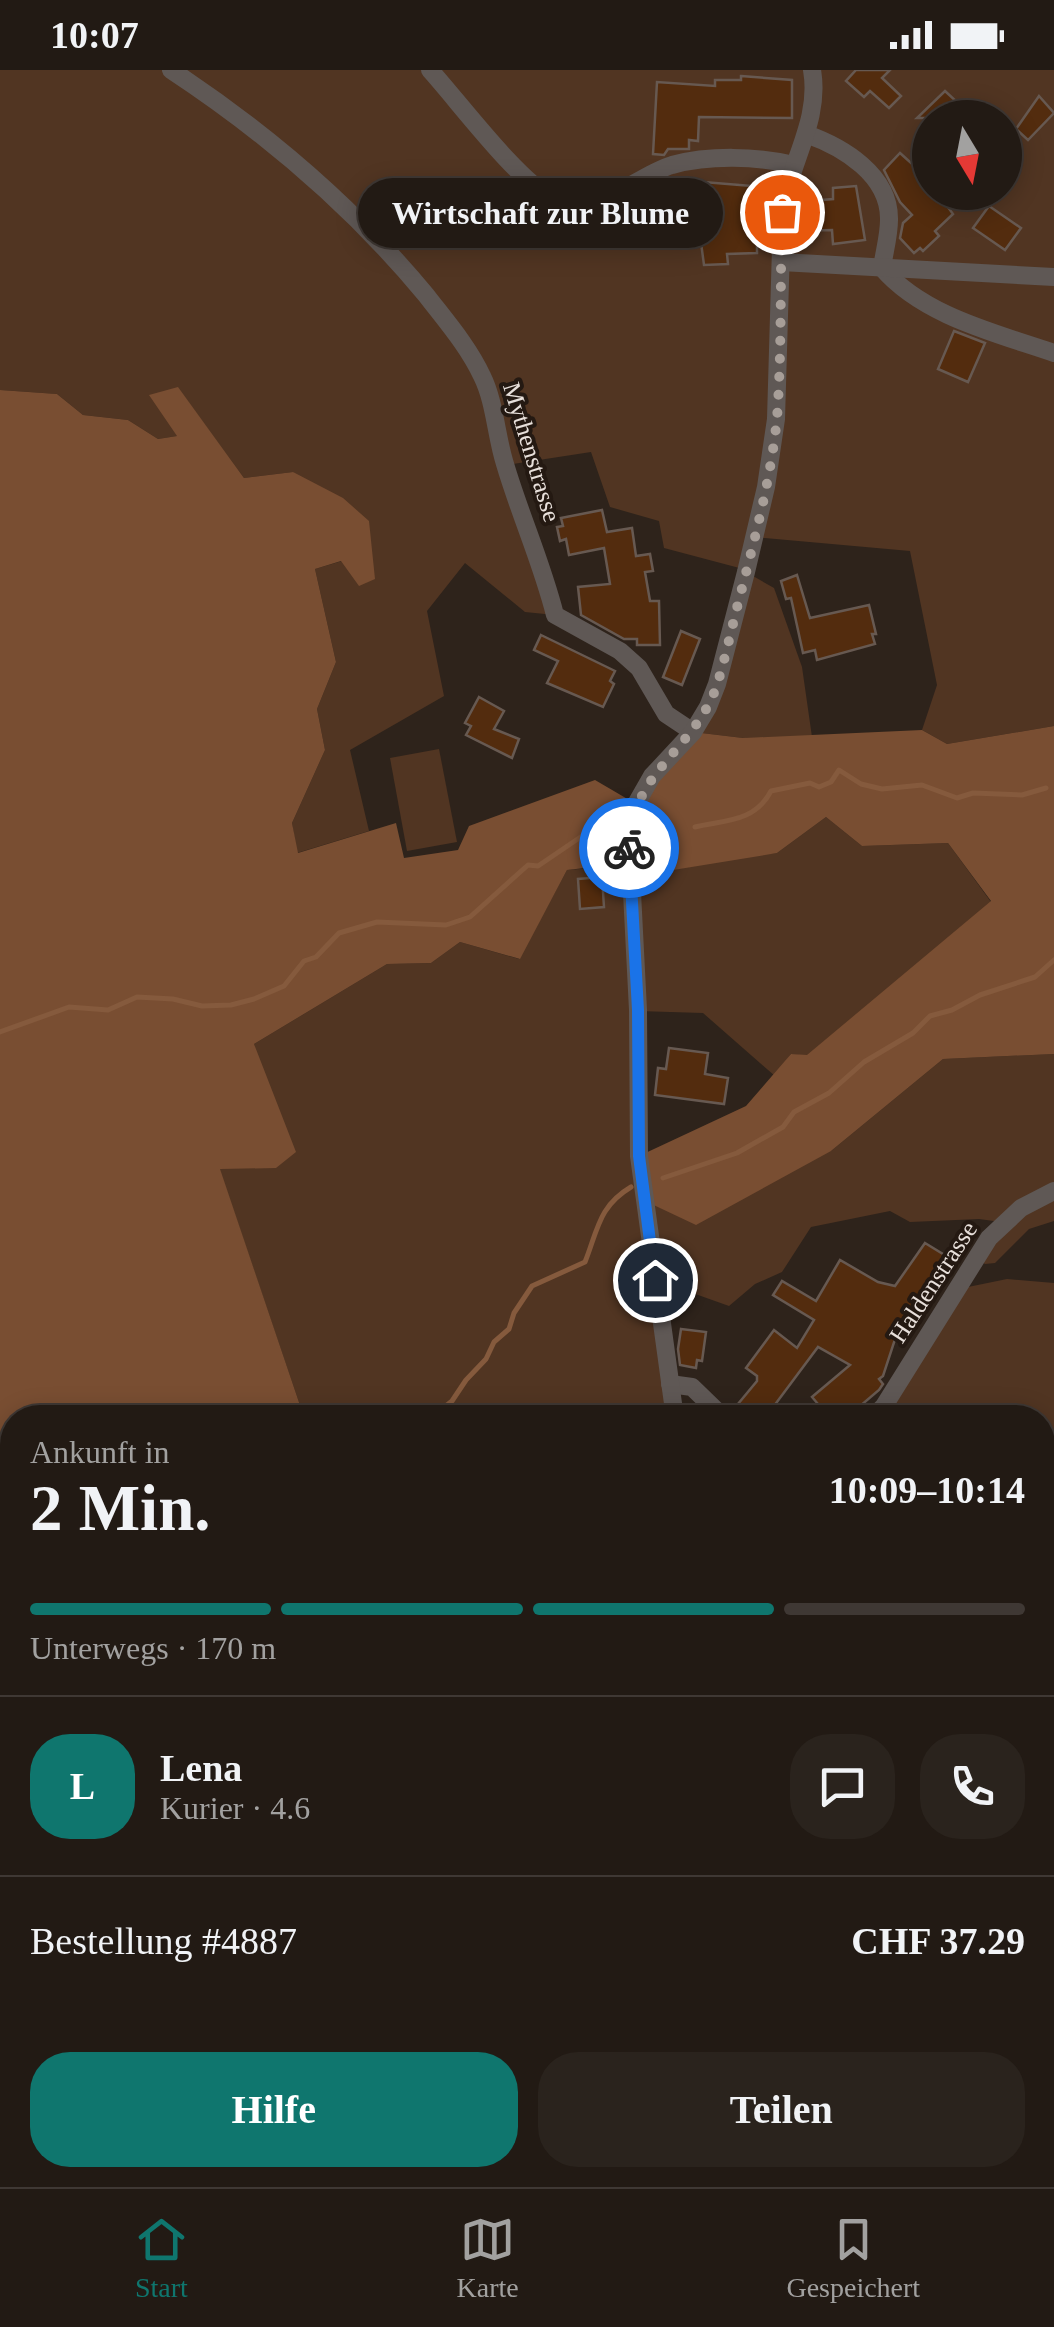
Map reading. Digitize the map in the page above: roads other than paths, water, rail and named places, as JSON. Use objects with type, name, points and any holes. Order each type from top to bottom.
[{"type":"street","name":"Mythenstrasse","points":[[171,70],[218,102],[335,198],[396,258],[455,332],[483,378],[505,465],[546,577],[555,615],[620,651],[639,668],[666,714],[693,732]]},
{"type":"street","points":[[430,70],[526,177],[550,197],[568,205],[593,204],[670,166],[695,161],[767,159],[794,165]]},
{"type":"street","points":[[673,1405],[639,1156],[638,1010],[630,834],[636,804],[652,776],[693,732],[717,684],[766,487],[776,419],[782,212],[785,188],[806,134],[814,100],[812,70]]},
{"type":"street","points":[[806,134],[832,143],[856,158],[886,198],[890,220],[882,268]]},
{"type":"street","points":[[781,262],[1054,277]]},
{"type":"street","points":[[882,268],[896,284],[956,318],[1054,353]]},
{"type":"street","name":"Haldenstrasse","points":[[885,1405],[989,1238],[1022,1208],[1054,1191]]},
{"type":"street","points":[[670,1384],[692,1387],[711,1405]]},
{"type":"waterway","points":[[695,827],[748,814],[771,791],[810,783],[819,787],[831,782],[839,770],[861,784],[882,789],[922,785],[957,798],[973,793],[1022,795],[1046,788]]},
{"type":"waterway","points":[[0,1032],[69,1007],[108,1010],[137,997],[202,1006],[254,999],[284,986],[304,961],[316,957],[339,933],[377,922],[446,925],[470,917],[528,865],[538,866],[588,832],[599,830]]},
{"type":"waterway","points":[[663,1178],[737,1153],[783,1127],[794,1112],[829,1093],[864,1062],[913,1033],[930,1016],[1035,977],[1054,960]]},
{"type":"waterway","points":[[447,1405],[486,1359],[494,1342],[509,1329],[514,1313],[532,1286],[585,1262],[606,1210],[631,1187]]},
{"type":"place","name":"Wirtschaft zur Blume","points":[[782,212]]}]
